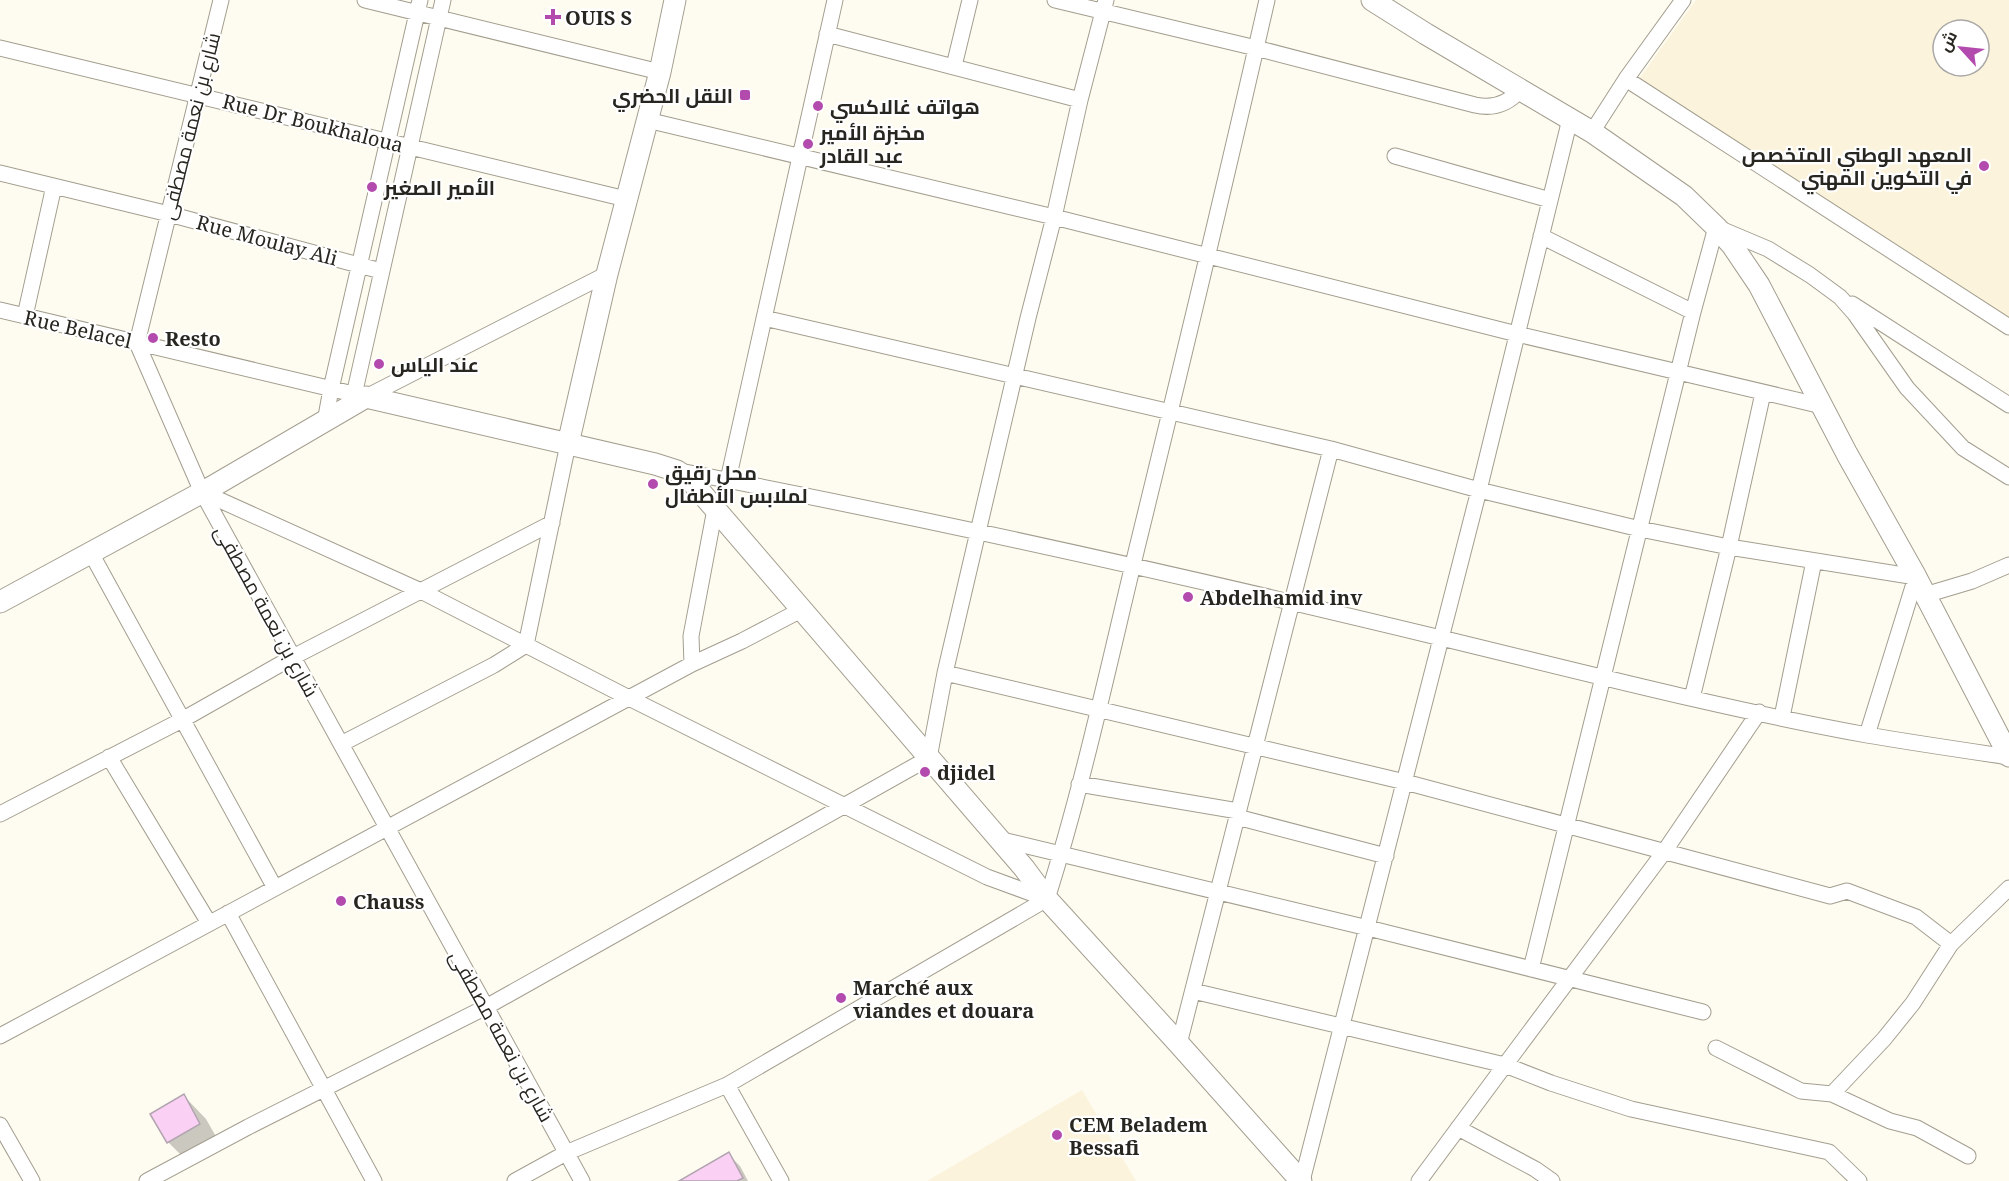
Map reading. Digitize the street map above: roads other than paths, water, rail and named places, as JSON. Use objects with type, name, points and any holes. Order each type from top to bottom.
[{"type":"main road","points":[[568,444],[607,274],[660,72],[675,0]]},
{"type":"main road","points":[[1372,0],[1592,132],[1684,196],[1716,227],[1746,264],[1758,285],[1921,586],[2009,756]]},
{"type":"main road","points":[[0,602],[326,422],[360,396],[656,464],[677,471],[692,482],[999,838],[1047,899],[1302,1181]]},
{"type":"street","name":"شارع بن نعمة مصطفى","points":[[221,0],[137,343],[202,492],[582,1181]]},
{"type":"street","points":[[365,0],[418,6],[438,18],[660,72]]},
{"type":"street","points":[[360,396],[381,271],[443,0]]},
{"type":"street","points":[[728,480],[835,0]]},
{"type":"street","points":[[954,66],[970,0]]},
{"type":"street","points":[[1055,0],[1105,6],[1256,48],[1485,107],[1505,103],[1520,90]]},
{"type":"street","points":[[514,1181],[566,1152],[727,1085],[1047,899],[1062,854],[1133,567],[1267,0]]},
{"type":"street","points":[[1592,132],[1626,79],[1683,0]]},
{"type":"street","points":[[326,422],[331,389],[418,6]]},
{"type":"street","points":[[147,1181],[486,1007],[929,758],[945,674],[978,533],[1080,100],[1105,6]]},
{"type":"street","points":[[827,34],[1080,100]]},
{"type":"street","name":"Rue Dr Boukhaloua","points":[[0,48],[626,199]]},
{"type":"street","points":[[1626,79],[2009,327]]},
{"type":"street","points":[[1302,1181],[1479,490],[1570,119]]},
{"type":"street","points":[[647,120],[1054,217],[1517,334],[1822,406]]},
{"type":"street","points":[[1395,156],[1550,200]]},
{"type":"street","name":"Rue Moulay Ali","points":[[0,173],[168,214],[381,271]]},
{"type":"street","points":[[25,316],[54,186]]},
{"type":"street","points":[[1531,969],[1716,227],[1768,249],[2009,405]]},
{"type":"street","points":[[1541,236],[1693,312]]},
{"type":"street","points":[[360,396],[607,274]]},
{"type":"street","points":[[1840,297],[1856,314],[1915,396],[1963,448],[2009,477]]},
{"type":"street","name":"Rue Belacel","points":[[0,310],[360,396]]},
{"type":"street","points":[[764,318],[1331,449],[1479,490],[1640,529],[1814,561],[1921,586],[1972,580],[2009,565]]},
{"type":"street","points":[[1692,698],[1729,547],[1763,393]]},
{"type":"street","points":[[341,744],[494,665],[526,645],[568,444]]},
{"type":"street","points":[[1179,1044],[1331,449]]},
{"type":"street","points":[[677,471],[1133,567],[1441,638],[1603,679],[1867,735],[2009,756]]},
{"type":"street","points":[[202,492],[421,591],[987,877],[1047,899]]},
{"type":"street","points":[[692,664],[691,636],[715,509]]},
{"type":"street","points":[[0,814],[182,720],[293,657],[552,523]]},
{"type":"street","points":[[91,553],[274,888]]},
{"type":"street","points":[[1782,717],[1814,561]]},
{"type":"street","points":[[1867,735],[1921,586]]},
{"type":"street","points":[[0,1036],[692,664],[742,641],[801,609]]},
{"type":"street","points":[[945,674],[1405,782],[1830,896],[1847,891],[1916,917],[1951,944]]},
{"type":"street","points":[[1419,1181],[1664,852],[1759,712]]},
{"type":"street","points":[[109,758],[209,923]]},
{"type":"street","points":[[1079,784],[1238,814],[1386,856]]},
{"type":"street","points":[[999,838],[1703,1012]]},
{"type":"street","points":[[1832,1094],[1906,1012],[1951,944],[2009,888]]},
{"type":"street","points":[[228,913],[374,1181]]},
{"type":"street","points":[[1192,991],[1505,1065],[1551,1083],[1631,1109],[1829,1152],[1858,1181]]},
{"type":"street","points":[[1716,1048],[1801,1091],[1832,1094],[1890,1121],[1917,1128],[1968,1155]]},
{"type":"street","points":[[727,1085],[781,1181]]},
{"type":"street","points":[[0,1125],[32,1181]]},
{"type":"street","points":[[1458,1128],[1535,1169],[1552,1181]]},
{"type":"place","name":"OUIS S","points":[[553,17]]},
{"type":"place","name":"النقل الحضري","points":[[745,95]]},
{"type":"place","name":"هواتف غالاكسي","points":[[818,106]]},
{"type":"place","name":"مخبزة الأمير عبد القادر","points":[[808,144]]},
{"type":"place","name":"المعهد الوطني المتخصص في التكوين المهني","points":[[1984,166]]},
{"type":"place","name":"الأمير الصغير","points":[[372,187]]},
{"type":"place","name":"Resto","points":[[153,338]]},
{"type":"place","name":"عند الياس","points":[[379,364]]},
{"type":"place","name":"محل رقيق لملابس الأطفال","points":[[653,484]]},
{"type":"place","name":"Abdelhamid inv","points":[[1188,597]]},
{"type":"place","name":"djidel","points":[[925,772]]},
{"type":"place","name":"Chauss","points":[[341,901]]},
{"type":"place","name":"Marché aux viandes et douara","points":[[841,998]]},
{"type":"place","name":"CEM Beladem Bessafi","points":[[1057,1135]]}]
